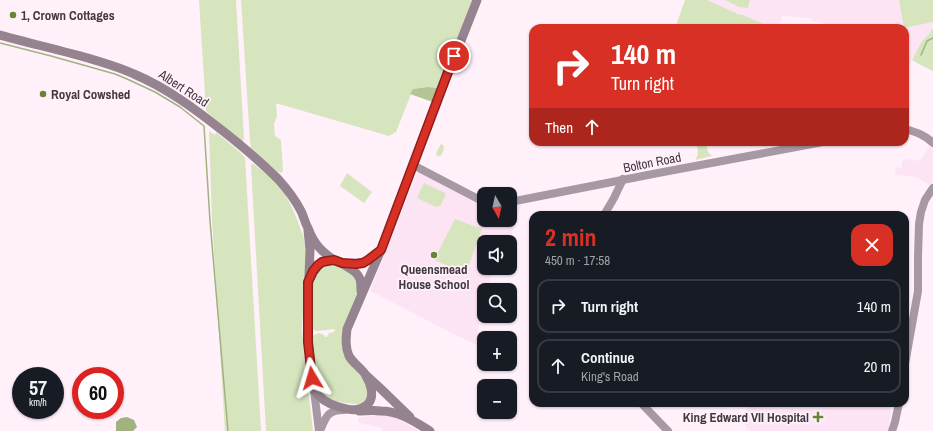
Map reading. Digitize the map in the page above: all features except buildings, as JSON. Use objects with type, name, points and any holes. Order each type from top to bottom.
[{"type":"main road","points":[[412,420],[355,364],[349,355],[346,346],[347,329],[381,250],[477,0]]},
{"type":"main road","name":"Albert Road","points":[[0,35],[75,54],[134,73],[169,91],[207,118],[246,149],[286,187],[302,212],[308,230],[316,244],[323,253],[354,271],[360,279],[362,293]]},
{"type":"main road","name":"Albert Road","points":[[308,230],[310,250],[308,282],[308,342],[314,390]]},
{"type":"main road","points":[[308,282],[313,271],[322,262],[338,261],[356,264],[363,263],[381,250]]},
{"type":"main road","points":[[351,410],[365,407],[370,403],[372,398],[370,384],[365,374]]},
{"type":"main road","points":[[314,390],[318,396],[331,405],[351,410],[381,410],[393,412],[412,420],[430,431]]},
{"type":"street","points":[[909,130],[928,138],[933,143]]},
{"type":"street","name":"Bolton Road","points":[[517,201],[802,146]]},
{"type":"street","points":[[413,165],[477,198]]},
{"type":"street","points":[[606,211],[623,180]]},
{"type":"street","points":[[909,342],[918,291],[919,224],[925,200],[933,188]]},
{"type":"street","points":[[314,390],[319,431]]},
{"type":"street","points":[[645,407],[668,431]]},
{"type":"street","points":[[894,431],[898,407]]},
{"type":"street","points":[[319,431],[329,413],[336,410],[351,410]]},
{"type":"shaded area","points":[[199,0],[236,0],[244,139],[242,142],[206,111]]},
{"type":"shaded area","points":[[241,0],[472,0],[439,88],[428,87],[413,89],[396,132],[389,136],[276,104],[277,116],[274,124],[275,136],[281,140],[283,171],[281,173],[251,148]]},
{"type":"shaded area","points":[[685,0],[707,0],[764,24],[676,24]]},
{"type":"shaded area","points":[[707,0],[725,0],[739,7],[748,8],[750,0],[933,0],[933,28],[922,41],[909,65],[909,24],[825,24],[812,21],[812,19],[782,15],[780,24],[764,24]]},
{"type":"shaded area","points":[[725,0],[750,0],[748,8],[739,7]]},
{"type":"shaded area","points":[[899,0],[933,0],[933,22],[909,27],[909,24],[903,24]]},
{"type":"shaded area","points":[[933,28],[933,71],[912,60],[922,41]]},
{"type":"shaded area","points":[[428,87],[439,88],[433,102],[410,94],[413,89]]},
{"type":"shaded area","points":[[209,131],[215,135],[216,132],[245,158],[261,431],[225,431],[212,220]]},
{"type":"shaded area","points":[[441,144],[444,146],[442,154],[437,156],[436,153]]},
{"type":"shaded area","points":[[697,146],[707,146],[708,152],[712,156],[695,160],[698,154]]},
{"type":"shaded area","points":[[930,146],[933,150],[933,181],[929,185],[917,177],[895,175],[896,167],[901,168],[903,159],[920,161]]},
{"type":"shaded area","points":[[252,163],[270,177],[287,197],[303,234],[307,259],[302,327],[313,431],[266,431]]},
{"type":"shaded area","name":"Queensmead House School","points":[[422,172],[477,202],[477,227],[514,227],[511,235],[477,235],[477,275],[492,275],[489,283],[477,283],[477,323],[479,323],[477,331],[477,345],[370,291],[417,173]]},
{"type":"shaded area","points":[[347,173],[372,192],[364,203],[340,186]]},
{"type":"shaded area","points":[[424,183],[445,193],[446,195],[440,206],[436,207],[417,198]]},
{"type":"shaded area","name":"Queensmead House School","points":[[522,202],[517,219],[517,203]]},
{"type":"shaded area","points":[[455,219],[482,229],[480,235],[477,235],[477,243],[466,273],[434,260]]},
{"type":"shaded area","points":[[331,264],[352,272],[360,289],[347,321],[351,365],[365,381],[370,396],[361,405],[332,401],[325,398],[318,388],[312,338],[314,335],[319,333],[327,337],[329,333],[334,332],[335,329],[316,331],[312,328],[313,276],[319,266]]},
{"type":"shaded area","name":"King Edward VII Hospital","points":[[748,407],[890,407],[891,415],[888,431],[750,431],[746,429],[744,420]]},
{"type":"shaded area","points":[[384,414],[394,417],[419,431],[382,431],[382,428],[359,423],[358,418]]},
{"type":"shaded area","points":[[127,417],[134,420],[137,427],[133,431],[116,431],[116,422],[120,419],[124,419],[124,418]]},
{"type":"waterway","points":[[921,55],[927,41],[933,38]]},
{"type":"waterway","points":[[0,43],[115,74],[155,92],[180,107],[204,126],[210,221],[228,431]]},
{"type":"place","name":"1, Crown Cottages","points":[[13,15]]},
{"type":"place","name":"Royal Cowshed","points":[[43,94]]},
{"type":"place","name":"Queensmead House School","points":[[434,255]]},
{"type":"place","name":"King Edward VII Hospital","points":[[818,417]]},
{"type":"route","points":[[312,378],[308,342],[308,282],[313,271],[322,262],[334,260],[342,263],[363,263],[381,250],[454,56]]}]
